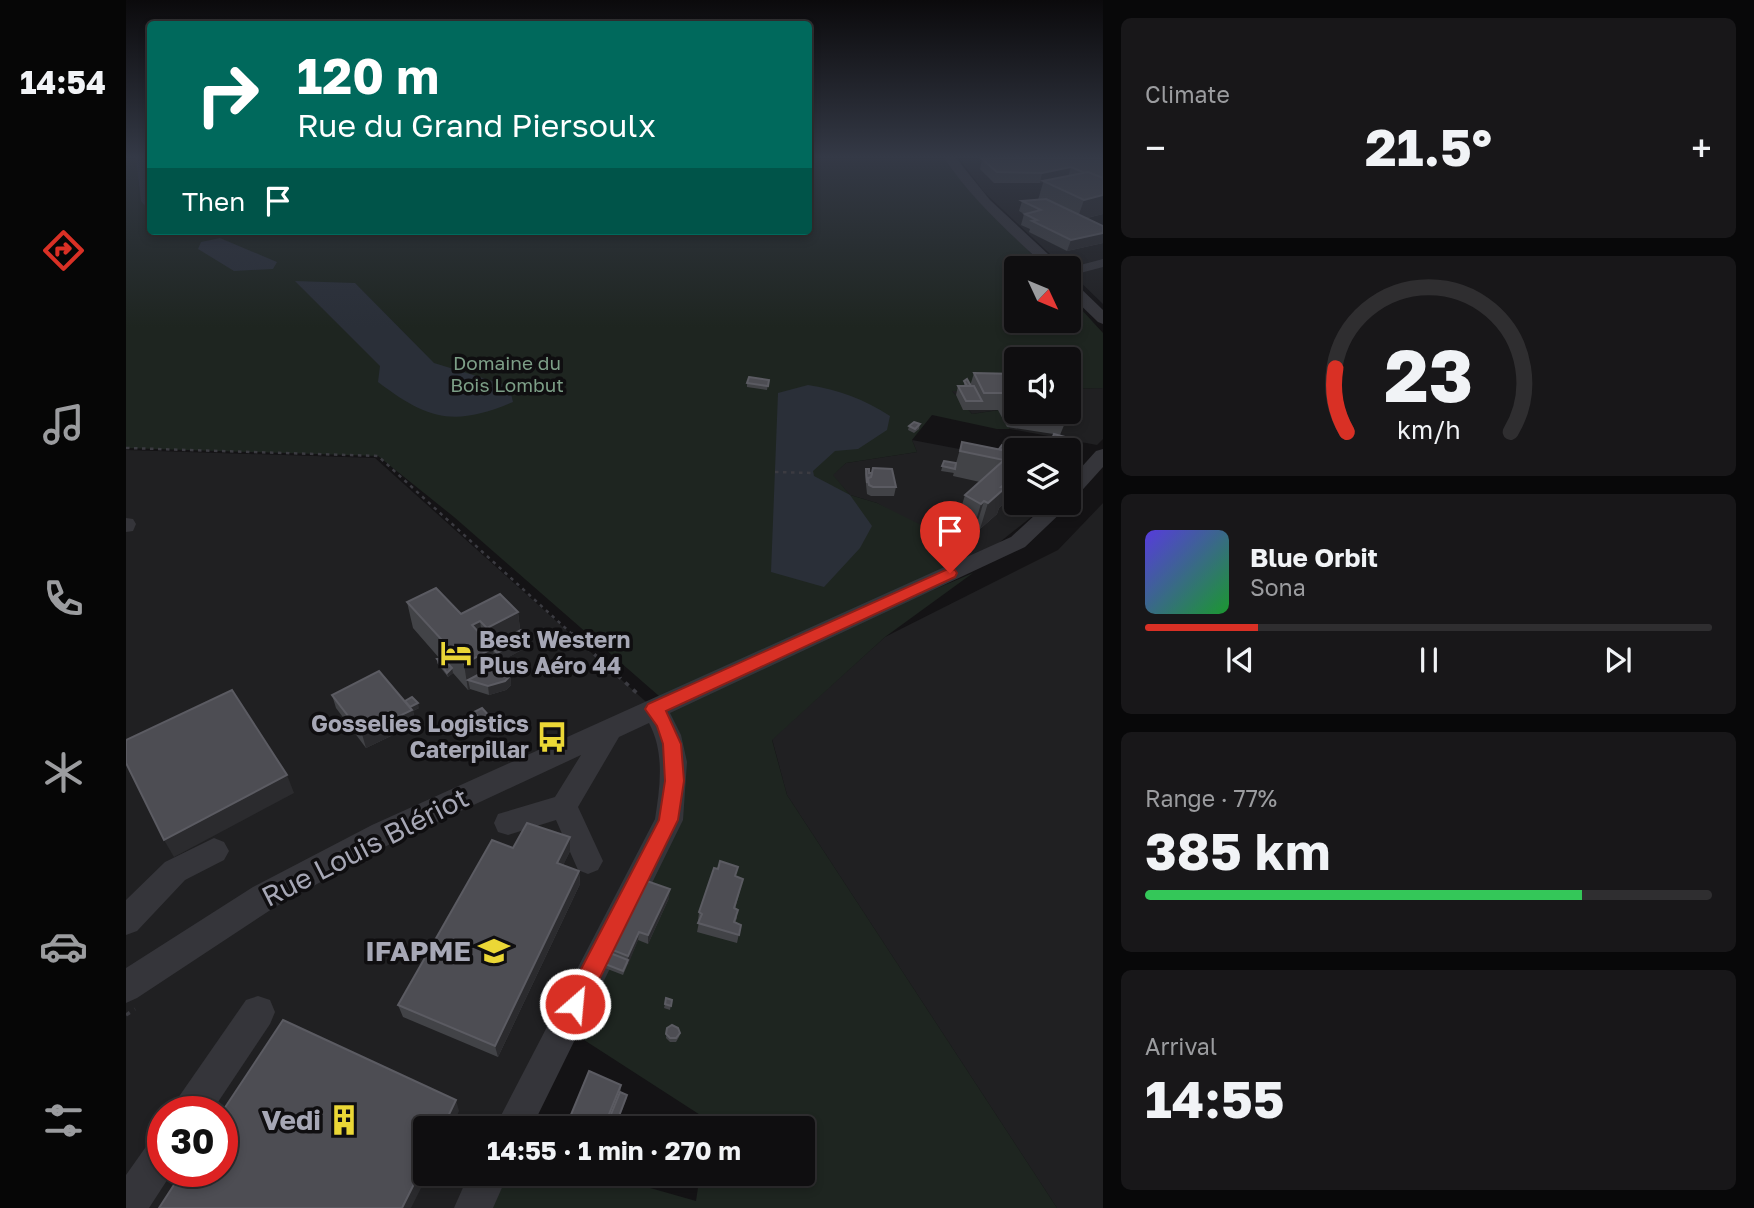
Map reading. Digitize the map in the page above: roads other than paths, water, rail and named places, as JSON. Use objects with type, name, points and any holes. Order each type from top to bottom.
[{"type":"street","points":[[999,214],[1043,256]]},
{"type":"street","points":[[1082,269],[1103,263]]},
{"type":"street","points":[[1082,298],[1103,319]]},
{"type":"street","points":[[1081,480],[1103,455]]},
{"type":"street","name":"Rue Louis Blériot","points":[[126,987],[184,947],[288,885],[382,834],[1018,542],[1049,515]]},
{"type":"street","points":[[519,1116],[668,820],[675,781],[672,744],[665,723],[654,709]]},
{"type":"street","points":[[508,823],[564,806],[610,729]]},
{"type":"street","points":[[564,806],[588,861]]},
{"type":"street","points":[[126,921],[175,871],[214,851]]},
{"type":"street","points":[[201,1096],[258,1012]]},
{"type":"street","points":[[126,1208],[147,1177]]},
{"type":"street","points":[[473,1208],[483,1186]]},
{"type":"place","name":"Best Western Plus Aéro 44","points":[[456,653]]},
{"type":"place","name":"Gosselies Logistics Caterpillar","points":[[552,737]]},
{"type":"place","name":"IFAPME","points":[[494,951]]},
{"type":"place","name":"Vedi","points":[[344,1120]]},
{"type":"park label","name":"Domaine du Bois Lombut","points":[[507,374]]}]
